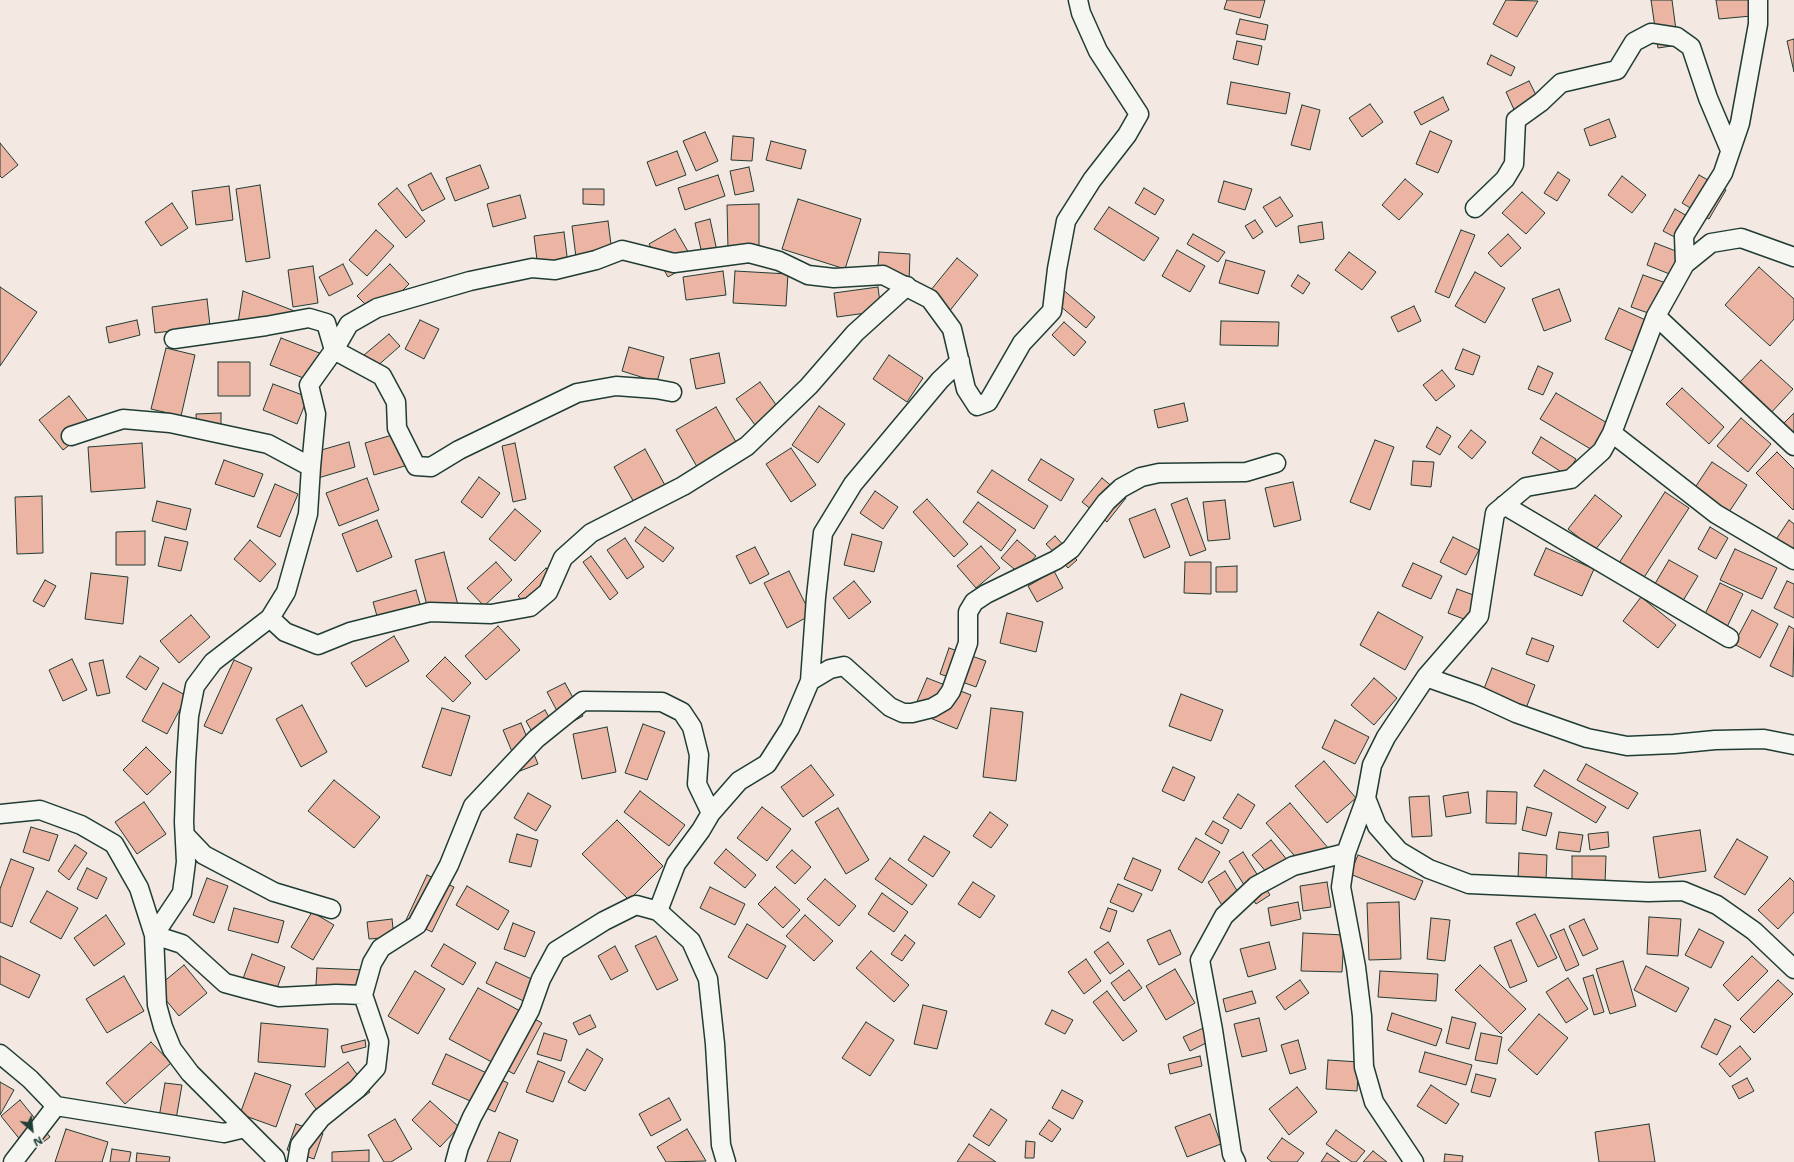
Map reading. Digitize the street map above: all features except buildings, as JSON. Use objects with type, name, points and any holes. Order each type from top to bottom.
[{"type":"street","points":[[154,935],[182,893],[186,862],[186,762],[189,716],[195,686],[213,662],[270,618],[286,592],[308,514],[316,414],[309,384],[334,350],[349,324],[377,308],[470,281],[532,268],[556,270],[596,260],[622,250],[674,263],[749,253],[779,261],[808,275],[834,278],[883,276],[907,286],[930,299],[952,329],[966,389],[977,406],[988,402],[1022,343],[1052,311],[1057,269],[1066,221],[1092,180],[1139,114],[1098,51],[1081,13],[1078,0]]},
{"type":"street","points":[[1684,264],[1684,236],[1723,173],[1740,123],[1758,24],[1758,0]]},
{"type":"street","points":[[1475,208],[1505,179],[1514,164],[1516,120],[1541,102],[1561,84],[1617,70],[1634,42],[1651,32],[1678,37],[1691,47],[1708,98],[1730,150]]},
{"type":"street","points":[[1414,1162],[1374,1102],[1364,1067],[1362,1016],[1358,981],[1342,887],[1346,852],[1366,798],[1372,765],[1386,737],[1426,677],[1479,616],[1495,513],[1526,487],[1571,479],[1602,451],[1612,434],[1656,316],[1684,264],[1711,243],[1741,238],[1794,257]]},
{"type":"street","points":[[270,618],[285,632],[318,645],[350,632],[430,612],[491,614],[530,607],[548,592],[563,558],[591,533],[683,486],[746,446],[809,386],[854,333],[907,286]]},
{"type":"street","points":[[1656,316],[1794,446]]},
{"type":"street","points":[[174,339],[266,326],[309,318],[326,323],[334,350],[382,376],[396,402],[397,428],[416,466],[431,467],[459,450],[577,393],[616,386],[656,389],[672,392]]},
{"type":"street","points":[[658,911],[676,864],[701,830],[711,813],[740,782],[767,764],[790,728],[810,681],[816,597],[823,533],[853,484],[940,380],[960,361]]},
{"type":"street","points":[[71,436],[123,419],[170,422],[268,444],[311,467]]},
{"type":"street","points":[[1612,434],[1716,514],[1794,560]]},
{"type":"street","points":[[810,681],[830,669],[844,666],[890,707],[903,713],[912,714],[932,708],[944,701],[951,691],[968,644],[968,612],[974,602],[986,594],[1056,560],[1071,549],[1106,502],[1121,488],[1141,477],[1159,473],[1246,472],[1276,462]]},
{"type":"street","points":[[1504,505],[1729,638]]},
{"type":"street","points":[[1426,677],[1477,695],[1516,713],[1587,738],[1627,746],[1674,744],[1714,740],[1764,739],[1794,745]]},
{"type":"street","points":[[297,1162],[300,1145],[321,1118],[357,1089],[376,1068],[379,1042],[363,995],[372,963],[381,948],[417,925],[449,865],[473,806],[536,739],[583,701],[662,702],[682,712],[692,727],[699,755],[697,784],[711,813]]},
{"type":"street","points":[[1366,798],[1377,826],[1399,851],[1429,869],[1469,884],[1648,892],[1683,891],[1717,905],[1754,931],[1794,969]]},
{"type":"street","points":[[0,814],[40,810],[80,825],[114,844],[139,888],[154,935],[157,1005],[163,1027],[172,1048],[190,1073],[275,1158],[276,1162]]},
{"type":"street","points":[[185,835],[204,855],[274,892],[331,909]]},
{"type":"street","points":[[1236,1162],[1232,1154],[1213,1030],[1200,960],[1224,916],[1256,886],[1293,866],[1346,852]]},
{"type":"street","points":[[455,1162],[459,1147],[472,1118],[530,1010],[541,979],[556,951],[604,920],[636,905],[658,911],[691,941],[708,979],[715,1044],[721,1145],[726,1162]]},
{"type":"street","points":[[154,935],[182,944],[225,983],[247,990],[279,997],[336,994],[363,995]]},
{"type":"street","points":[[0,1054],[30,1079],[56,1106],[224,1133],[245,1128]]},
{"type":"street","points":[[13,1162],[56,1106]]}]
